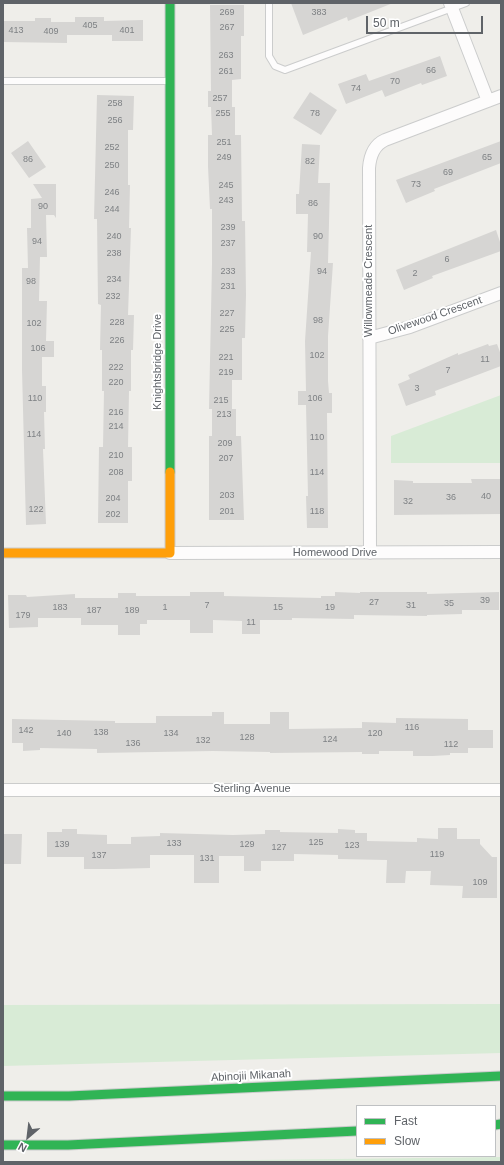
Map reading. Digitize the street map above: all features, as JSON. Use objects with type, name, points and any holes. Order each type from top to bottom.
[{"type":"main road","name":"Knightsbridge Drive","points":[[170,3],[170,553]]},
{"type":"main road","points":[[3,553],[170,553]]},
{"type":"main road","name":"Abinojii Mikanah","points":[[3,1096],[76,1095],[501,1076]]},
{"type":"main road","points":[[3,1145],[68,1145],[356,1131]]},
{"type":"street","points":[[452,6],[488,101]]},
{"type":"street","name":"Willowmeade Crescent","points":[[370,553],[369,168],[374,148],[386,140],[501,96]]},
{"type":"street","name":"Olivewood Crescent","points":[[369,338],[410,327],[501,293]]},
{"type":"street","name":"Homewood Drive","points":[[170,553],[501,552]]},
{"type":"street","name":"Sterling Avenue","points":[[3,790],[501,790]]},
{"type":"lane","points":[[269,3],[269,56],[275,66],[285,70],[452,6],[466,3]]},
{"type":"lane","points":[[3,81],[170,80]]},
{"type":"green space","points":[[501,395],[501,463],[391,463],[391,436]]},
{"type":"green space","points":[[501,1004],[501,1053],[3,1066],[3,1005]]},
{"type":"green space","points":[[501,1157],[501,1162],[89,1162]]},
{"type":"building","points":[[291,3],[393,3],[348,21],[347,17],[303,35]]},
{"type":"building","points":[[210,5],[244,5],[244,36],[241,36],[241,79],[232,80],[232,107],[235,107],[235,135],[241,135],[242,221],[245,221],[245,338],[242,338],[242,380],[232,380],[232,409],[236,409],[236,436],[241,436],[244,520],[209,520],[209,436],[212,436],[212,409],[209,409],[212,264],[212,209],[210,209],[208,166],[208,135],[212,135],[211,107],[208,107],[208,91],[211,91]]},
{"type":"building","points":[[75,17],[104,17],[104,21],[143,20],[143,41],[112,41],[112,35],[67,35],[67,43],[3,42],[3,21],[35,21],[35,18],[51,18],[51,22],[75,22]]},
{"type":"building","points":[[440,56],[447,76],[422,85],[421,83],[385,97],[382,90],[346,104],[338,84],[366,74],[369,81]]},
{"type":"building","points":[[310,92],[337,110],[321,135],[293,118]]},
{"type":"building","points":[[97,95],[134,96],[133,130],[128,130],[128,185],[130,185],[129,228],[131,228],[128,315],[134,315],[133,350],[131,350],[131,391],[129,391],[128,447],[132,447],[132,481],[128,481],[128,523],[98,523],[99,447],[103,447],[104,391],[102,391],[102,350],[100,350],[101,305],[98,304],[97,219],[94,219]]},
{"type":"building","points":[[28,141],[46,167],[29,178],[11,153]]},
{"type":"building","points":[[501,141],[501,163],[434,189],[435,191],[406,203],[396,180]]},
{"type":"building","points":[[302,144],[320,145],[318,183],[330,183],[328,263],[333,263],[328,336],[328,381],[329,393],[332,393],[332,413],[327,413],[328,528],[307,528],[306,496],[308,496],[306,405],[298,405],[298,391],[306,391],[305,341],[311,252],[307,252],[308,214],[296,214],[296,194],[299,194]]},
{"type":"building","points":[[33,184],[56,184],[56,218],[54,215],[46,215],[47,257],[40,257],[39,301],[47,301],[46,341],[54,341],[54,357],[42,357],[42,386],[46,386],[46,412],[44,412],[45,449],[43,449],[46,524],[26,525],[22,370],[22,268],[28,268],[27,228],[31,228],[31,199],[42,198]]},
{"type":"building","points":[[496,230],[501,245],[501,251],[432,276],[433,278],[404,290],[396,270]]},
{"type":"building","points":[[488,344],[489,346],[497,344],[501,355],[501,366],[435,391],[436,395],[406,406],[398,384],[410,379],[408,375],[458,353],[458,355]]},
{"type":"building","points":[[471,479],[501,479],[501,514],[394,515],[394,480],[413,481],[413,483],[472,483]]},
{"type":"building","points":[[190,592],[224,592],[224,596],[321,598],[321,596],[335,596],[335,592],[427,592],[427,594],[499,592],[499,610],[462,610],[462,614],[427,616],[354,615],[354,619],[292,618],[292,620],[260,620],[260,634],[242,634],[242,621],[213,620],[213,633],[190,633],[190,620],[147,620],[147,624],[140,624],[140,635],[118,635],[118,625],[81,625],[81,618],[38,618],[38,627],[9,628],[8,595],[26,595],[27,597],[75,594],[75,598],[118,598],[118,593],[136,593],[136,596],[190,596]]},
{"type":"building","points":[[212,712],[224,712],[224,724],[270,724],[270,712],[289,712],[289,729],[362,728],[362,722],[396,723],[396,718],[468,719],[468,730],[493,730],[493,748],[468,748],[468,753],[450,753],[450,755],[433,756],[413,756],[413,751],[379,751],[379,754],[362,754],[362,752],[270,753],[213,751],[97,753],[97,749],[40,748],[40,750],[23,751],[23,743],[12,743],[12,719],[156,723],[156,716],[212,716]]},
{"type":"building","points":[[438,828],[457,828],[457,839],[480,839],[480,844],[492,857],[497,857],[497,898],[462,898],[463,886],[430,885],[431,871],[406,871],[405,883],[386,883],[387,860],[338,859],[338,855],[294,854],[294,861],[261,861],[261,871],[244,871],[244,856],[219,856],[219,883],[194,883],[194,855],[150,855],[150,868],[114,869],[84,869],[84,857],[47,857],[47,832],[62,832],[62,829],[77,829],[77,834],[107,835],[107,844],[131,844],[131,837],[160,836],[160,833],[233,835],[265,834],[265,830],[280,830],[280,832],[338,833],[338,829],[355,830],[355,833],[367,833],[367,841],[417,842],[417,838],[438,839]]},
{"type":"building","points":[[3,834],[22,834],[21,864],[3,864]]},
{"type":"traffic: fast","points":[[170,3],[170,472]]},
{"type":"traffic: fast","points":[[3,1096],[69,1096],[501,1076]]},
{"type":"traffic: fast","points":[[496,1125],[501,1124]]},
{"type":"traffic: fast","points":[[3,1145],[68,1145],[356,1131]]},
{"type":"traffic: slow","points":[[3,553],[170,553],[170,472]]}]
